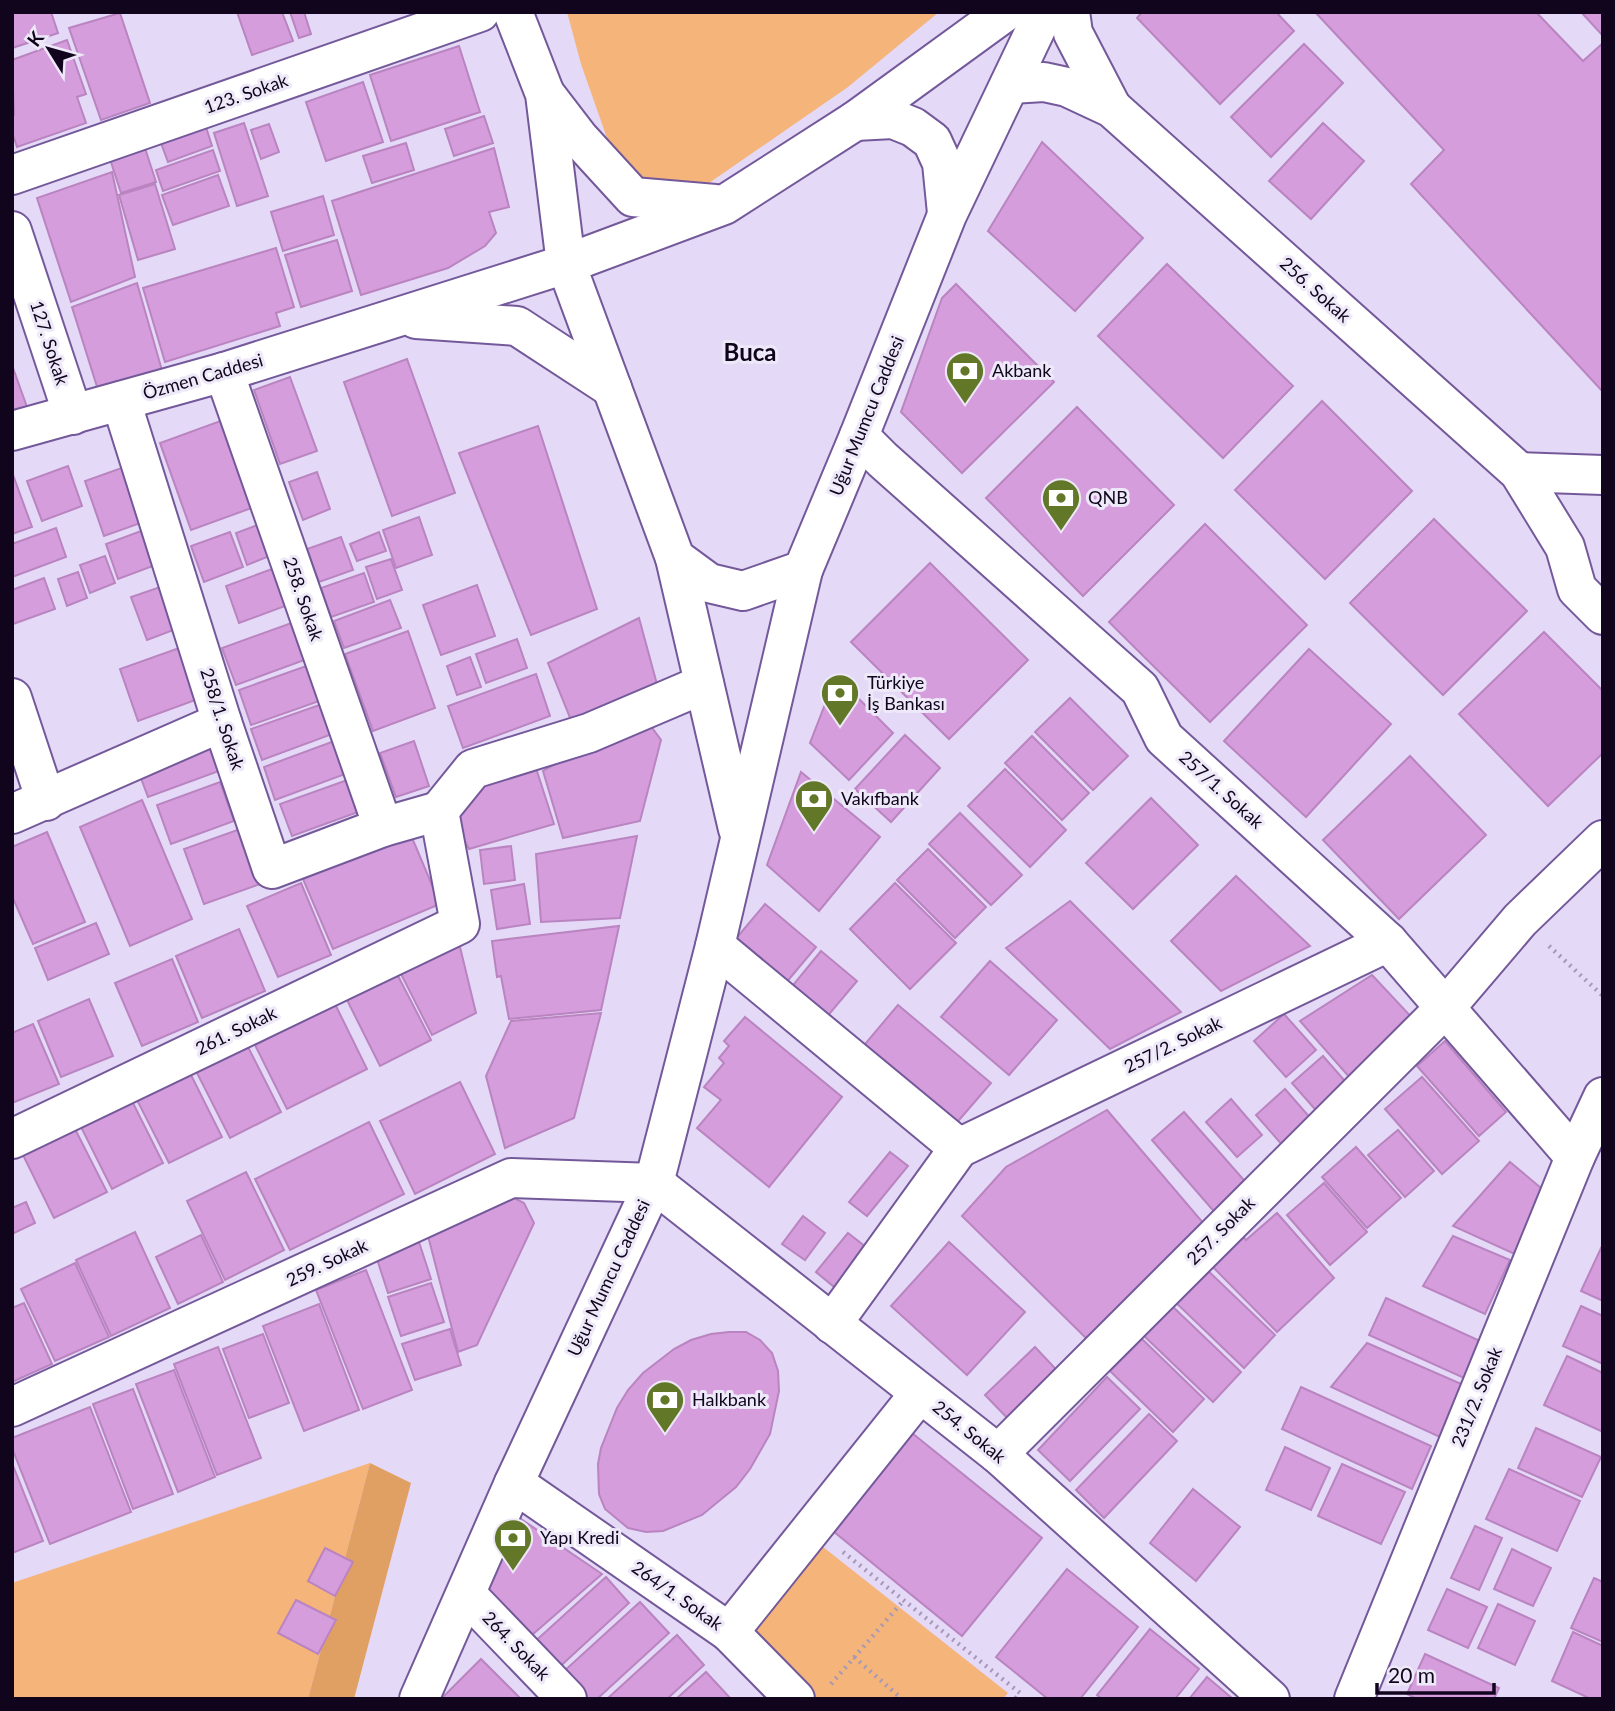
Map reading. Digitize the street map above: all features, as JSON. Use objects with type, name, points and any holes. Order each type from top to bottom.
[{"type":"street","name":"123. Sokak","points":[[12,175],[480,12]]},
{"type":"street","name":"Uğur Mumcu Caddesi","points":[[513,12],[545,94],[566,264],[675,558],[740,838]]},
{"type":"street","name":"Özmen Caddesi","points":[[12,431],[224,372],[566,264],[724,205],[855,121],[1005,12]]},
{"type":"street","name":"Uğur Mumcu Caddesi","points":[[419,1699],[514,1483],[654,1183],[715,946],[803,570],[947,215],[1044,12]]},
{"type":"street","name":"256. Sokak","points":[[1070,12],[1073,33],[1112,108]]},
{"type":"street","name":"256. Sokak","points":[[1010,85],[1044,82],[1067,87],[1112,108],[1519,471],[1565,547],[1577,589],[1603,615]]},
{"type":"street","name":"Uğur Mumcu Caddesi","points":[[545,94],[579,138],[633,197],[724,205]]},
{"type":"street","points":[[855,121],[892,119],[913,127],[932,141],[943,163],[947,215]]},
{"type":"street","name":"127. Sokak","points":[[12,231],[73,415]]},
{"type":"street","points":[[393,318],[517,326],[612,388]]},
{"type":"street","name":"258. Sokak","points":[[224,372],[383,827]]},
{"type":"street","name":"258/1. Sokak","points":[[121,401],[222,722],[272,869],[383,827],[439,811]]},
{"type":"street","name":"257/1. Sokak","points":[[859,436],[1140,689],[1164,738],[1388,942],[1575,1157]]},
{"type":"street","points":[[1519,471],[1603,475]]},
{"type":"street","points":[[675,558],[709,583],[743,591],[803,570]]},
{"type":"street","points":[[439,811],[473,769],[589,733],[704,684]]},
{"type":"street","points":[[12,698],[29,808],[222,722]]},
{"type":"street","name":"261. Sokak","points":[[12,1139],[460,924],[439,811]]},
{"type":"street","points":[[1445,1008],[1520,920],[1603,840]]},
{"type":"street","name":"257/2. Sokak","points":[[832,1324],[959,1149],[1388,942]]},
{"type":"street","points":[[715,946],[959,1149]]},
{"type":"street","name":"257. Sokak","points":[[998,1454],[1445,1008]]},
{"type":"street","name":"231/2. Sokak","points":[[1354,1699],[1575,1157],[1603,1097]]},
{"type":"street","name":"259. Sokak","points":[[12,1407],[511,1178],[654,1183]]},
{"type":"street","name":"254. Sokak","points":[[654,1183],[998,1454],[1270,1699]]},
{"type":"street","points":[[729,1632],[920,1393]]},
{"type":"street","name":"264/1. Sokak","points":[[514,1483],[729,1632],[811,1694]]},
{"type":"street","name":"264. Sokak","points":[[466,1594],[567,1699]]},
{"type":"path","points":[[1520,920],[1602,994]]},
{"type":"path","points":[[813,1527],[1020,1693],[1015,1699]]},
{"type":"path","points":[[811,1694],[854,1657],[904,1600]]},
{"type":"path","points":[[854,1657],[902,1699]]},
{"type":"shaded area","points":[[567,12],[939,12],[848,87],[709,183],[639,178],[608,141],[581,64]]},
{"type":"shaded area","points":[[370,1463],[308,1699],[12,1699],[12,1583]]},
{"type":"shaded area","points":[[370,1463],[411,1483],[354,1699],[308,1699]]},
{"type":"shaded area","points":[[818,1543],[1008,1693],[1003,1699],[808,1699],[744,1633]]},
{"type":"building","points":[[12,12],[51,12],[58,33],[12,48]]},
{"type":"building","points":[[237,12],[282,12],[293,41],[252,55]]},
{"type":"building","points":[[290,12],[304,12],[311,34],[299,38]]},
{"type":"building","points":[[1142,12],[1276,12],[1294,31],[1220,104],[1137,18]]},
{"type":"building","points":[[1315,12],[1536,12],[1583,61],[1603,43],[1603,392],[1411,184],[1444,150]]},
{"type":"building","points":[[1581,12],[1603,12],[1603,36]]},
{"type":"building","points":[[120,13],[150,103],[101,120],[69,28]]},
{"type":"building","points":[[67,40],[86,94],[77,97],[86,123],[17,147],[12,132],[12,60]]},
{"type":"building","points":[[1304,44],[1343,83],[1271,157],[1231,117]]},
{"type":"building","points":[[459,46],[480,112],[391,141],[370,75]]},
{"type":"building","points":[[363,82],[383,142],[326,161],[306,102]]},
{"type":"building","points":[[484,116],[493,143],[454,156],[445,129]]},
{"type":"building","points":[[244,123],[268,196],[237,206],[214,133]]},
{"type":"building","points":[[1323,123],[1364,161],[1311,219],[1269,181]]},
{"type":"building","points":[[269,124],[279,152],[261,159],[251,130]]},
{"type":"building","points":[[206,127],[212,146],[168,162],[161,143]]},
{"type":"building","points":[[1042,142],[1143,238],[1075,311],[988,231]]},
{"type":"building","points":[[406,143],[414,170],[372,183],[363,156]]},
{"type":"building","points":[[144,145],[156,182],[121,193],[109,156]]},
{"type":"building","points":[[494,148],[509,207],[489,212],[496,233],[485,246],[448,268],[361,295],[332,201]]},
{"type":"building","points":[[213,150],[220,171],[163,191],[156,170]]},
{"type":"building","points":[[112,172],[135,277],[71,302],[37,198]]},
{"type":"building","points":[[218,175],[229,206],[173,225],[162,195]]},
{"type":"building","points":[[155,184],[175,249],[138,260],[119,195]]},
{"type":"building","points":[[323,196],[334,235],[283,251],[271,212]]},
{"type":"building","points":[[337,240],[352,291],[301,307],[285,255]]},
{"type":"building","points":[[276,248],[294,307],[276,313],[280,326],[165,362],[143,288]]},
{"type":"building","points":[[1167,264],[1293,386],[1223,458],[1098,336]]},
{"type":"building","points":[[137,283],[163,374],[99,393],[72,307]]},
{"type":"building","points":[[956,284],[1054,382],[962,473],[901,412],[942,298]]},
{"type":"building","points":[[407,359],[455,493],[392,516],[344,382]]},
{"type":"building","points":[[12,365],[27,407],[12,412]]},
{"type":"building","points":[[290,377],[317,451],[280,464],[254,390]]},
{"type":"building","points":[[1322,401],[1412,491],[1325,579],[1235,490]]},
{"type":"building","points":[[1077,407],[1174,505],[1083,596],[986,498]]},
{"type":"building","points":[[226,419],[257,506],[191,530],[160,443]]},
{"type":"building","points":[[538,426],[597,609],[531,635],[459,453]]},
{"type":"building","points":[[130,465],[149,520],[104,536],[85,481]]},
{"type":"building","points":[[68,466],[82,506],[42,521],[27,481]]},
{"type":"building","points":[[12,472],[32,527],[12,534]]},
{"type":"building","points":[[317,472],[330,509],[303,520],[289,482]]},
{"type":"building","points":[[419,517],[432,555],[396,568],[383,530]]},
{"type":"building","points":[[1434,519],[1527,611],[1443,695],[1350,603]]},
{"type":"building","points":[[266,522],[277,553],[247,565],[236,533]]},
{"type":"building","points":[[1205,524],[1307,625],[1210,722],[1109,622]]},
{"type":"building","points":[[56,528],[66,557],[12,577],[12,544]]},
{"type":"building","points":[[141,531],[153,566],[118,579],[106,544]]},
{"type":"building","points":[[230,532],[243,567],[204,582],[191,546]]},
{"type":"building","points":[[379,532],[386,551],[357,561],[350,544]]},
{"type":"building","points":[[341,537],[353,570],[319,582],[307,549]]},
{"type":"building","points":[[105,556],[115,583],[90,593],[80,565]]},
{"type":"building","points":[[391,559],[402,590],[377,599],[366,567]]},
{"type":"building","points":[[930,563],[1028,660],[949,739],[851,642]]},
{"type":"building","points":[[283,565],[296,602],[239,623],[226,586]]},
{"type":"building","points":[[78,572],[87,598],[67,606],[58,579]]},
{"type":"building","points":[[364,573],[374,602],[331,617],[321,588]]},
{"type":"building","points":[[44,578],[55,609],[13,624],[12,590]]},
{"type":"building","points":[[169,584],[184,626],[147,640],[131,597]]},
{"type":"building","points":[[477,585],[495,636],[441,655],[423,605]]},
{"type":"building","points":[[390,600],[401,628],[344,648],[334,621]]},
{"type":"building","points":[[639,618],[658,688],[575,730],[548,663]]},
{"type":"building","points":[[297,621],[310,658],[236,685],[222,648]]},
{"type":"building","points":[[408,631],[435,708],[373,731],[345,654]]},
{"type":"building","points":[[1544,632],[1603,691],[1603,753],[1548,806],[1459,714]]},
{"type":"building","points":[[517,639],[527,668],[486,683],[476,654]]},
{"type":"building","points":[[182,647],[201,698],[138,721],[120,669]]},
{"type":"building","points":[[1309,649],[1391,724],[1306,817],[1224,741]]},
{"type":"building","points":[[470,657],[481,687],[457,695],[447,666]]},
{"type":"building","points":[[312,664],[325,699],[251,725],[239,690]]},
{"type":"building","points":[[536,674],[550,716],[463,748],[448,706]]},
{"type":"building","points":[[836,676],[893,733],[849,780],[810,743]]},
{"type":"building","points":[[1070,698],[1128,756],[1093,790],[1035,732]]},
{"type":"building","points":[[325,703],[335,733],[262,760],[251,729]]},
{"type":"building","points":[[642,714],[661,740],[640,821],[563,838],[543,771]]},
{"type":"building","points":[[905,735],[940,768],[891,822],[855,789]]},
{"type":"building","points":[[1032,736],[1089,793],[1062,820],[1005,763]]},
{"type":"building","points":[[208,739],[219,771],[148,797],[136,765]]},
{"type":"building","points":[[337,740],[348,773],[275,800],[264,767]]},
{"type":"building","points":[[414,741],[429,786],[396,797],[380,753]]},
{"type":"building","points":[[1410,756],[1486,835],[1399,919],[1323,840]]},
{"type":"building","points":[[535,765],[554,824],[469,849],[452,817],[475,783]]},
{"type":"building","points":[[1005,769],[1066,830],[1030,867],[968,806]]},
{"type":"building","points":[[801,772],[880,837],[819,911],[767,865]]},
{"type":"building","points":[[350,779],[361,811],[292,836],[280,804]]},
{"type":"building","points":[[220,782],[234,821],[171,844],[157,805]]},
{"type":"building","points":[[1151,798],[1198,845],[1133,909],[1086,863]]},
{"type":"building","points":[[142,800],[192,919],[130,946],[80,827]]},
{"type":"building","points":[[960,813],[1022,875],[991,905],[929,844]]},
{"type":"building","points":[[243,828],[263,883],[204,904],[184,849]]},
{"type":"building","points":[[47,832],[85,922],[33,944],[12,896],[12,847]]},
{"type":"building","points":[[410,833],[440,904],[333,949],[303,879]]},
{"type":"building","points":[[637,836],[620,918],[541,922],[536,854]]},
{"type":"building","points":[[511,846],[515,880],[484,884],[480,850]]},
{"type":"building","points":[[928,849],[986,907],[955,938],[897,880]]},
{"type":"building","points":[[1236,876],[1310,946],[1221,991],[1171,941]]},
{"type":"building","points":[[301,883],[331,955],[278,977],[247,906]]},
{"type":"building","points":[[895,883],[956,943],[910,989],[850,929]]},
{"type":"building","points":[[524,884],[530,924],[497,929],[491,890]]},
{"type":"building","points":[[1070,901],[1181,1012],[1110,1049],[1006,948]]},
{"type":"building","points":[[765,904],[816,947],[785,984],[734,941]]},
{"type":"building","points":[[96,923],[109,954],[48,980],[35,948]]},
{"type":"building","points":[[619,926],[601,1010],[509,1019],[501,976],[497,977],[492,941]]},
{"type":"building","points":[[239,929],[265,991],[202,1018],[176,956]]},
{"type":"building","points":[[459,943],[476,1013],[432,1035],[400,972]]},
{"type":"building","points":[[821,951],[857,981],[825,1019],[789,990]]},
{"type":"building","points":[[172,959],[198,1022],[142,1046],[115,983]]},
{"type":"building","points":[[990,961],[1057,1020],[1009,1075],[941,1017]]},
{"type":"building","points":[[396,972],[431,1040],[380,1066],[346,998]]},
{"type":"building","points":[[1372,975],[1416,1022],[1351,1079],[1300,1021]]},
{"type":"building","points":[[89,999],[113,1056],[61,1077],[38,1021]]},
{"type":"building","points":[[335,1004],[367,1069],[287,1109],[255,1045]]},
{"type":"building","points":[[898,1005],[991,1083],[953,1127],[860,1050]]},
{"type":"building","points":[[601,1013],[574,1118],[505,1148],[486,1076],[511,1021]]},
{"type":"building","points":[[1284,1014],[1316,1050],[1286,1077],[1254,1041]]},
{"type":"building","points":[[745,1017],[842,1097],[769,1187],[697,1128],[721,1100],[704,1087],[724,1063],[719,1058],[729,1046],[724,1041]]},
{"type":"building","points":[[33,1024],[59,1084],[12,1103],[12,1033]]},
{"type":"building","points":[[1445,1041],[1506,1112],[1479,1136],[1417,1066]]},
{"type":"building","points":[[247,1045],[281,1112],[230,1138],[196,1071]]},
{"type":"building","points":[[1323,1056],[1351,1088],[1321,1116],[1292,1083]]},
{"type":"building","points":[[189,1071],[222,1137],[169,1163],[136,1098]]},
{"type":"building","points":[[1422,1077],[1479,1141],[1442,1174],[1385,1109]]},
{"type":"building","points":[[460,1082],[495,1154],[415,1194],[380,1121]]},
{"type":"building","points":[[1285,1089],[1319,1128],[1290,1154],[1256,1115]]},
{"type":"building","points":[[1231,1099],[1262,1135],[1237,1157],[1206,1122]]},
{"type":"building","points":[[132,1101],[163,1163],[112,1189],[81,1127]]},
{"type":"building","points":[[1107,1110],[1204,1224],[1090,1342],[962,1216],[1006,1167]]},
{"type":"building","points":[[1184,1112],[1250,1187],[1218,1216],[1152,1140]]},
{"type":"building","points":[[369,1122],[404,1194],[290,1250],[255,1179]]},
{"type":"building","points":[[74,1127],[107,1192],[54,1218],[22,1153]]},
{"type":"building","points":[[1398,1130],[1434,1171],[1405,1197],[1368,1155]]},
{"type":"building","points":[[1356,1147],[1401,1198],[1367,1228],[1322,1177]]},
{"type":"building","points":[[890,1152],[908,1166],[867,1216],[849,1202]]},
{"type":"building","points":[[1510,1162],[1547,1193],[1519,1256],[1453,1226]]},
{"type":"building","points":[[246,1172],[284,1250],[225,1280],[187,1201]]},
{"type":"building","points":[[1324,1183],[1367,1232],[1330,1265],[1287,1215]]},
{"type":"building","points":[[502,1192],[524,1203],[534,1223],[477,1345],[458,1352],[426,1228]]},
{"type":"building","points":[[26,1202],[35,1223],[12,1234],[12,1208]]},
{"type":"building","points":[[1277,1213],[1334,1278],[1277,1332],[1206,1260],[1239,1232],[1246,1240]]},
{"type":"building","points":[[803,1216],[825,1233],[805,1260],[782,1244]]},
{"type":"building","points":[[135,1232],[170,1308],[111,1336],[76,1260]]},
{"type":"building","points":[[848,1233],[871,1251],[839,1291],[816,1272]]},
{"type":"building","points":[[201,1235],[223,1282],[178,1304],[156,1257]]},
{"type":"building","points":[[1453,1236],[1510,1260],[1485,1314],[1423,1286]]},
{"type":"building","points":[[419,1242],[431,1279],[388,1293],[376,1256]]},
{"type":"building","points":[[949,1242],[1025,1312],[967,1375],[891,1306]]},
{"type":"building","points":[[1603,1246],[1603,1301],[1581,1291]]},
{"type":"building","points":[[75,1263],[109,1337],[55,1361],[21,1289]]},
{"type":"building","points":[[1201,1264],[1275,1335],[1244,1368],[1170,1297]]},
{"type":"building","points":[[366,1270],[412,1390],[363,1409],[316,1290]]},
{"type":"building","points":[[431,1283],[444,1322],[401,1336],[388,1297]]},
{"type":"building","points":[[1386,1298],[1480,1341],[1464,1378],[1369,1335]]},
{"type":"building","points":[[24,1303],[52,1364],[12,1382],[12,1308]]},
{"type":"building","points":[[319,1304],[359,1410],[304,1431],[263,1326]]},
{"type":"building","points":[[1171,1305],[1241,1372],[1213,1402],[1142,1334]]},
{"type":"building","points":[[1581,1306],[1603,1316],[1603,1364],[1563,1346]]},
{"type":"building","points":[[450,1329],[461,1365],[415,1380],[402,1344]]},
{"type":"building","points":[[729,1332],[746,1332],[760,1340],[772,1353],[778,1371],[779,1391],[770,1434],[736,1487],[702,1515],[663,1531],[646,1532],[628,1528],[605,1509],[599,1494],[598,1464],[601,1448],[617,1408],[643,1373],[674,1349],[691,1340]]},
{"type":"building","points":[[263,1334],[289,1403],[249,1418],[223,1349]]},
{"type":"building","points":[[1142,1339],[1204,1399],[1173,1432],[1110,1371]]},
{"type":"building","points":[[1367,1343],[1466,1386],[1442,1438],[1331,1387]]},
{"type":"building","points":[[218,1347],[261,1458],[217,1475],[174,1364]]},
{"type":"building","points":[[1035,1347],[1066,1380],[1016,1427],[985,1395]]},
{"type":"building","points":[[1567,1356],[1603,1373],[1603,1432],[1544,1405]]},
{"type":"building","points":[[174,1370],[215,1477],[178,1492],[136,1384]]},
{"type":"building","points":[[1107,1377],[1140,1409],[1070,1481],[1038,1450]]},
{"type":"building","points":[[1301,1387],[1431,1446],[1412,1489],[1282,1429]]},
{"type":"building","points":[[133,1389],[173,1494],[133,1509],[93,1404]]},
{"type":"building","points":[[90,1407],[131,1512],[50,1544],[12,1448],[12,1438]]},
{"type":"building","points":[[1149,1414],[1177,1441],[1104,1518],[1076,1490]]},
{"type":"building","points":[[1536,1428],[1601,1457],[1582,1497],[1518,1468]]},
{"type":"building","points":[[912,1433],[1042,1538],[962,1636],[833,1531]]},
{"type":"building","points":[[1285,1447],[1330,1468],[1311,1510],[1266,1490]]},
{"type":"building","points":[[12,1463],[43,1541],[12,1553]]},
{"type":"building","points":[[1342,1464],[1405,1492],[1381,1544],[1318,1516]]},
{"type":"building","points":[[1509,1469],[1580,1501],[1557,1551],[1486,1519]]},
{"type":"building","points":[[1193,1489],[1240,1527],[1196,1581],[1150,1543]]},
{"type":"building","points":[[521,1519],[602,1574],[525,1641],[482,1596]]},
{"type":"building","points":[[1475,1526],[1502,1538],[1479,1590],[1451,1578]]},
{"type":"building","points":[[325,1548],[353,1562],[335,1596],[308,1581]]},
{"type":"building","points":[[1512,1549],[1551,1568],[1533,1606],[1494,1589]]},
{"type":"building","points":[[1067,1569],[1138,1627],[1080,1699],[1048,1699],[996,1657]]},
{"type":"building","points":[[606,1577],[629,1603],[554,1672],[530,1646]]},
{"type":"building","points":[[1594,1578],[1603,1582],[1603,1642],[1571,1628]]},
{"type":"building","points":[[1447,1589],[1487,1607],[1468,1648],[1428,1630]]},
{"type":"building","points":[[296,1600],[336,1620],[318,1654],[278,1633]]},
{"type":"building","points":[[640,1602],[669,1633],[597,1699],[586,1699],[562,1673]]},
{"type":"building","points":[[1498,1604],[1535,1621],[1515,1665],[1478,1648]]},
{"type":"building","points":[[1150,1629],[1199,1669],[1175,1699],[1102,1699],[1097,1695]]},
{"type":"building","points":[[1573,1632],[1603,1646],[1603,1699],[1591,1699],[1552,1681]]},
{"type":"building","points":[[677,1635],[704,1665],[667,1699],[607,1699]]},
{"type":"building","points":[[1425,1654],[1499,1688],[1494,1699],[1417,1699],[1407,1694]]},
{"type":"building","points":[[481,1659],[521,1699],[441,1699]]},
{"type":"building","points":[[706,1672],[731,1699],[676,1699]]},
{"type":"building","points":[[1207,1677],[1233,1699],[1189,1699]]},
{"type":"place","name":"Akbank","points":[[965,405]]},
{"type":"place","name":"QNB","points":[[1061,532]]},
{"type":"place","name":"Türkiye İş Bankası","points":[[840,727]]},
{"type":"place","name":"Vakıfbank","points":[[814,833]]},
{"type":"place","name":"Halkbank","points":[[665,1434]]},
{"type":"place","name":"Yapı Kredi","points":[[513,1572]]},
{"type":"district","name":"Buca","points":[[750,353]]}]
